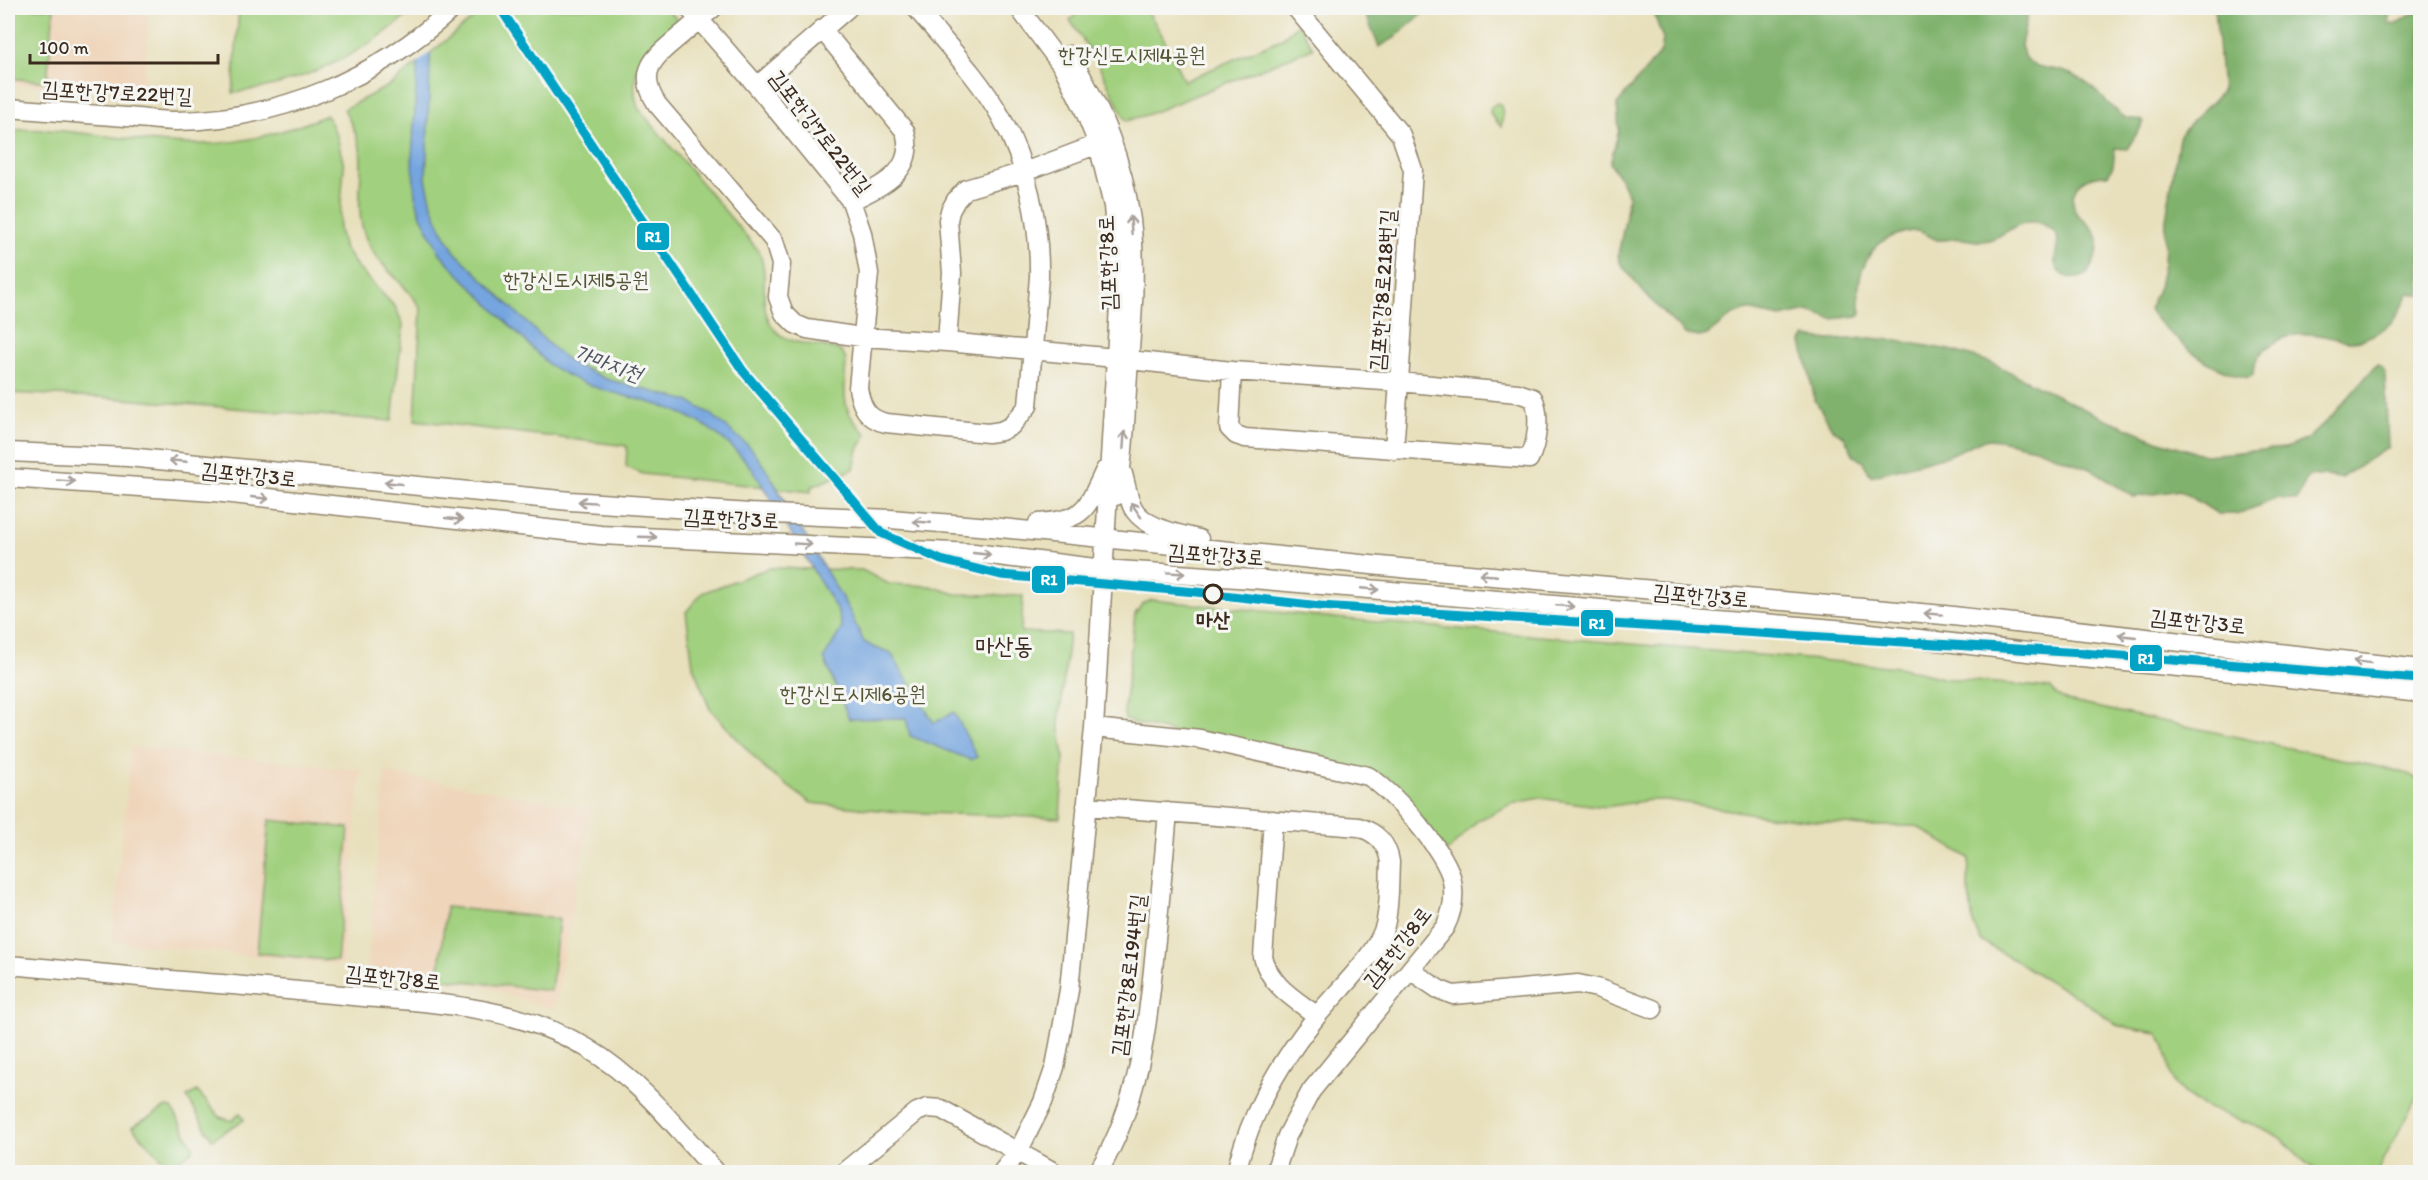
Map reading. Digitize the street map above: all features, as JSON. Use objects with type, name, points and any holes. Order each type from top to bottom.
[{"type":"street","name":"김포한강7로22번길","points":[[8,108],[174,121],[251,114],[293,103],[334,88],[392,57],[429,30],[453,8]]},
{"type":"street","name":"김포한강8로218번길","points":[[713,8],[694,14],[654,57],[648,74],[648,83],[651,93],[774,242],[781,264],[778,297],[784,313],[795,324],[807,329],[861,337],[946,342],[1232,371],[1399,382],[1413,170],[1401,135],[1296,8]]},
{"type":"street","points":[[757,86],[848,8]]},
{"type":"street","name":"김포한강7로22번길","points":[[694,14],[757,86],[851,201],[862,233],[869,273],[861,337],[859,394],[865,411],[874,421],[988,433],[1001,431],[1011,426],[1028,406],[1033,350],[1040,256],[1024,172],[1019,155],[1000,116],[977,81],[916,8]]},
{"type":"street","name":"김포한강8로","points":[[1018,8],[1064,67],[1083,107],[1104,142]]},
{"type":"street","name":"김포한강8로","points":[[1002,1173],[1018,1152],[1043,1102],[1064,1030],[1094,728],[1103,568],[1115,465],[1122,359],[1118,241],[1106,170],[1104,142],[1083,77],[1053,30],[1034,8]]},
{"type":"street","points":[[822,29],[905,131],[907,140],[903,165],[893,178],[851,201]]},
{"type":"street","points":[[946,342],[952,273],[948,220],[950,211],[966,189],[1024,172],[1104,142]]},
{"type":"street","points":[[1232,371],[1229,428],[1236,435],[1245,438],[1394,450],[1529,459],[1534,450],[1538,406],[1533,398],[1518,393],[1399,382],[1394,450]]},
{"type":"street","name":"김포한강3로","points":[[8,452],[139,458],[558,500],[991,527],[1411,569],[1944,615],[2421,669]]},
{"type":"street","points":[[991,527],[1059,522],[1073,518],[1083,511],[1115,465]]},
{"type":"street","points":[[1115,465],[1133,509],[1140,517],[1173,532],[1247,552]]},
{"type":"street","name":"김포한강3로","points":[[8,478],[214,492],[602,535],[974,553],[1103,568],[1846,630],[2060,656],[2254,674],[2421,693]]},
{"type":"street","name":"김포한강8로","points":[[1094,728],[1200,739],[1356,772],[1377,781],[1434,844],[1445,861],[1452,880],[1452,910],[1445,927],[1311,1091],[1287,1136],[1275,1173]]},
{"type":"street","points":[[1086,806],[1359,827],[1377,836],[1389,853],[1385,926],[1374,948],[1317,1016],[1278,1068],[1252,1122],[1236,1173]]},
{"type":"street","name":"김포한강8로194번길","points":[[1098,1173],[1119,1131],[1132,1093],[1148,1026],[1168,812]]},
{"type":"street","points":[[1273,820],[1263,957],[1266,969],[1277,984],[1317,1016]]},
{"type":"street","name":"김포한강8로","points":[[8,964],[382,998],[478,1008],[509,1015],[549,1029],[585,1046],[611,1064],[654,1101],[716,1173]]},
{"type":"street","points":[[1410,970],[1438,989],[1454,995],[1578,984],[1597,988],[1653,1009]]},
{"type":"street","points":[[844,1173],[917,1112],[927,1108],[941,1109],[1054,1173]]},
{"type":"shaded area","points":[[8,8],[149,8],[143,94],[8,84]]},
{"type":"shaded area","points":[[131,747],[361,770],[342,965],[112,942]]},
{"type":"shaded area","points":[[385,772],[591,809],[554,1010],[478,985],[367,971]]},
{"type":"green space","points":[[8,8],[54,8],[47,82],[8,78]]},
{"type":"green space","points":[[239,8],[416,8],[375,39],[331,64],[283,82],[233,93]]},
{"type":"green space","name":"한강신도시제5공원","points":[[486,8],[666,8],[676,18],[675,31],[647,54],[637,71],[635,94],[638,108],[758,250],[764,271],[765,310],[774,329],[782,336],[792,340],[833,348],[844,355],[846,361],[845,400],[849,414],[867,434],[858,449],[854,469],[811,487],[811,492],[643,474],[626,467],[627,446],[415,420],[421,309],[415,299],[376,257],[365,236],[360,214],[360,148],[344,109],[392,84]]},
{"type":"green space","name":"한강신도시제4공원","points":[[1084,8],[1146,8],[1184,81],[1281,39],[1298,24],[1313,48],[1149,114],[1126,121],[1097,62],[1070,20]]},
{"type":"green space","points":[[1363,8],[1429,8],[1393,39],[1379,47]]},
{"type":"green space","points":[[1652,8],[2029,8],[2021,45],[2025,59],[2040,67],[2062,71],[2084,81],[2123,116],[2144,122],[2127,149],[2115,148],[2113,166],[2108,175],[2092,177],[2080,183],[2076,188],[2073,202],[2075,211],[2092,228],[2098,239],[2096,257],[2087,274],[2079,278],[2070,278],[2058,271],[2055,261],[2058,239],[2051,229],[2042,224],[2026,222],[1998,237],[1983,241],[1937,240],[1922,232],[1910,231],[1885,240],[1866,261],[1860,280],[1861,313],[1858,316],[1832,319],[1808,311],[1781,317],[1747,310],[1733,315],[1707,335],[1699,337],[1685,334],[1645,294],[1620,263],[1618,255],[1628,195],[1610,163],[1619,130],[1617,104],[1661,52],[1663,39]]},
{"type":"green space","points":[[2215,8],[2391,8],[2388,22],[2394,25],[2420,9],[2420,295],[2409,293],[2397,315],[2388,325],[2375,334],[2359,340],[2345,341],[2311,334],[2281,339],[2265,349],[2255,365],[2253,375],[2248,378],[2216,367],[2198,356],[2171,334],[2149,309],[2159,287],[2164,263],[2166,219],[2179,138],[2187,126],[2222,90]]},
{"type":"green space","points":[[1497,103],[1501,105],[1503,115],[1501,127],[1490,113],[1491,107]]},
{"type":"green space","points":[[327,115],[337,136],[344,166],[339,230],[344,248],[358,268],[396,308],[403,325],[392,421],[98,397],[8,393],[8,130],[68,132],[165,143],[218,143],[266,135]]},
{"type":"green space","points":[[1805,337],[1830,340],[1870,338],[1893,340],[1950,350],[1990,362],[2092,413],[2157,440],[2205,455],[2285,448],[2306,440],[2334,414],[2377,364],[2385,374],[2388,447],[2341,478],[2310,475],[2297,500],[2278,498],[2238,514],[2218,514],[2180,490],[2134,497],[2090,469],[2035,448],[1999,440],[1988,439],[1950,455],[1871,476],[1863,462],[1854,456],[1844,436],[1833,430],[1815,400],[1802,342]]},
{"type":"green space","name":"한강신도시제6공원","points":[[769,568],[862,570],[889,584],[930,586],[956,594],[1023,596],[1021,632],[1069,634],[1059,722],[1064,757],[1060,818],[898,812],[811,803],[766,770],[710,709],[693,666],[686,612],[702,593]]},
{"type":"green space","points":[[1152,600],[1377,622],[1899,667],[1942,678],[2051,688],[2054,693],[2067,701],[2398,771],[2420,780],[2420,1090],[2378,1172],[2319,1172],[2306,1163],[2281,1138],[2262,1128],[2209,1108],[2185,1094],[2172,1079],[2164,1045],[2157,1033],[2119,1026],[2079,998],[1981,941],[1973,923],[1968,886],[1969,858],[1916,826],[1863,826],[1768,816],[1667,800],[1650,800],[1605,807],[1540,798],[1511,804],[1477,821],[1447,852],[1390,783],[1125,720],[1124,711],[1135,614],[1142,604]]},
{"type":"green space","points":[[269,820],[349,828],[337,961],[257,953]]},
{"type":"green space","points":[[446,907],[559,919],[551,991],[438,978]]},
{"type":"green space","points":[[197,1091],[220,1117],[232,1121],[240,1113],[244,1120],[212,1139],[187,1097]]},
{"type":"green space","points":[[166,1107],[172,1108],[194,1148],[192,1152],[171,1164],[167,1164],[132,1127]]},
{"type":"water","points":[[421,8],[432,8],[426,179],[432,205],[442,230],[455,252],[555,350],[572,363],[606,379],[688,401],[711,414],[751,448],[766,469],[848,608],[864,642],[890,652],[934,723],[954,712],[977,757],[971,760],[910,736],[906,718],[849,719],[824,658],[842,628],[837,610],[753,470],[743,458],[710,429],[684,414],[587,384],[548,364],[440,253],[421,216],[415,195],[412,158]]},
{"type":"pier","points":[[418,8],[435,8],[433,50],[415,65]]},
{"type":"transit line","name":"R1","points":[[500,8],[743,371],[881,533],[941,560],[1001,575],[1196,592],[1320,606],[2082,653],[2420,679]]},
{"type":"place","name":"마산","points":[[1213,594]]},
{"type":"district","name":"마산동","points":[[1004,645]]},
{"type":"water label","name":"가마지천","points":[[608,363]]}]
